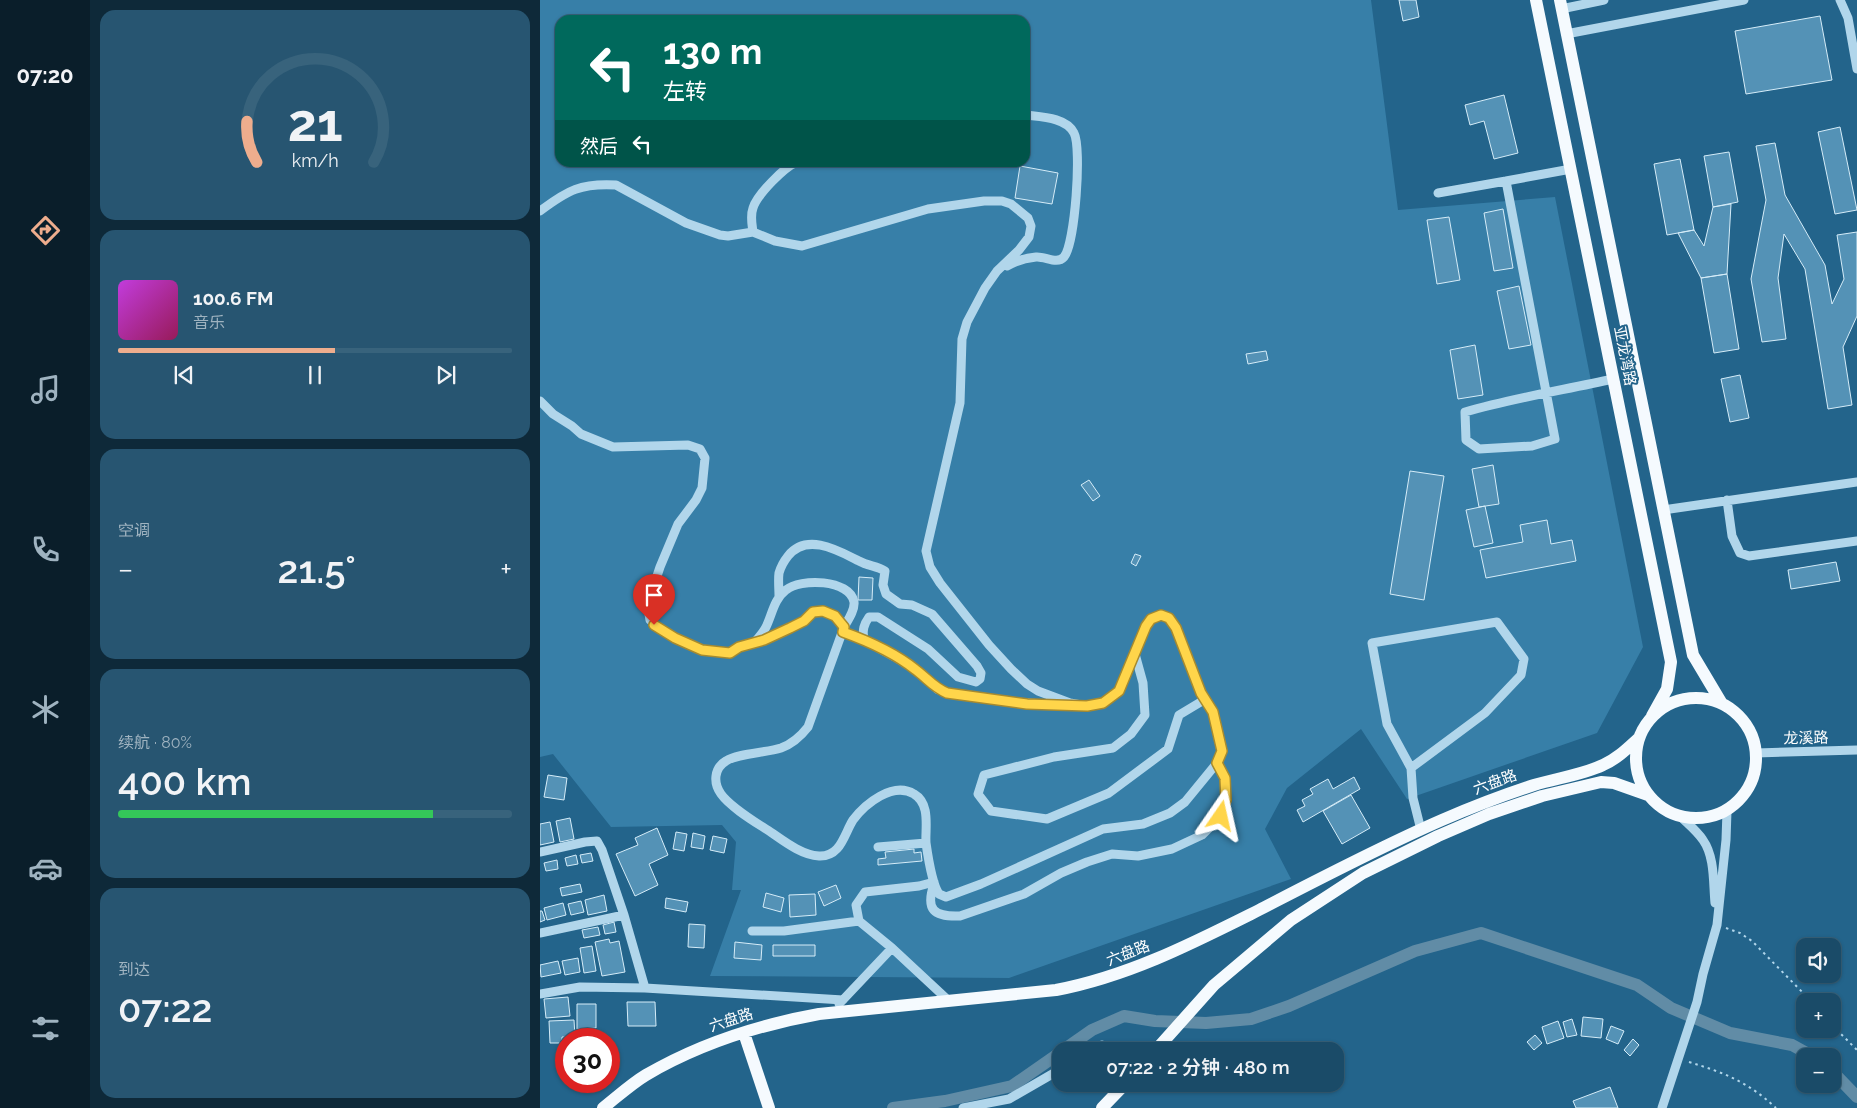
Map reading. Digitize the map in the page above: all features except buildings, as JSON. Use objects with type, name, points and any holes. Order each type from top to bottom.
[{"type":"main road","name":"亚龙湾路","points":[[1536,0],[1671,662],[1667,689],[1652,716]]},
{"type":"main road","name":"亚龙湾路","points":[[1561,4],[1692,655],[1721,702]]},
{"type":"main road","points":[[1696,697],[1721,702],[1738,714],[1751,732],[1756,753],[1754,775],[1751,782],[1744,796],[1727,810],[1704,818],[1681,817],[1668,812],[1657,805],[1648,795],[1640,782],[1636,768],[1636,752],[1644,726],[1652,716],[1672,702],[1696,697]]},
{"type":"main road","name":"六盘路","points":[[603,1108],[644,1076],[700,1048],[744,1032],[797,1018],[1056,990],[1087,984],[1126,972],[1215,932],[1421,830],[1484,802],[1603,765],[1616,758],[1639,738]]},
{"type":"main road","name":"六盘路","points":[[1163,1042],[1214,985],[1290,920],[1363,873],[1438,836],[1489,814],[1542,796],[1601,782],[1614,783],[1648,795]]},
{"type":"main road","points":[[744,1032],[769,1108]]},
{"type":"main road","points":[[1102,1108],[1117,1092]]},
{"type":"street","points":[[1561,4],[1604,0]]},
{"type":"street","points":[[1566,34],[1744,0]]},
{"type":"street","points":[[1840,0],[1848,18],[1857,69]]},
{"type":"street","points":[[997,271],[1021,260],[1034,257],[1045,257],[1054,261],[1060,260],[1064,257],[1071,242],[1078,179],[1077,146],[1074,133],[1064,123],[1030,115]]},
{"type":"street","points":[[753,232],[751,220],[753,208],[763,192],[789,167]]},
{"type":"street","points":[[1438,193],[1571,169]]},
{"type":"street","points":[[1506,181],[1547,393],[1555,439],[1532,446],[1479,449],[1466,440],[1465,412],[1490,405],[1547,393],[1613,379]]},
{"type":"street","points":[[540,211],[568,191],[578,187],[605,184],[616,185],[686,223],[706,230],[728,236],[753,232],[774,241],[802,246],[928,209],[984,200],[1002,201],[1020,210],[1028,218],[1031,226],[1029,237],[1019,250],[997,271],[973,309],[962,339],[960,403],[926,551],[930,567],[940,583],[989,645],[1026,684],[1070,703],[1087,706]]},
{"type":"street","points":[[540,401],[553,414],[581,434],[613,447],[688,445],[700,449],[705,458],[702,488],[696,500],[678,524],[660,567],[648,608],[650,620],[675,638],[702,650],[730,653],[739,647],[754,643],[804,621],[813,612],[823,611],[835,616],[844,629],[906,663],[936,689],[947,693],[1019,703],[1087,706],[1103,703],[1119,691],[1146,626],[1151,619],[1161,615],[1169,618],[1176,628],[1204,700],[1213,712],[1222,751],[1217,763],[1185,802],[1170,813],[1143,824],[1103,829],[981,884],[946,896],[940,894],[934,883],[926,843],[927,818],[923,804],[915,794],[902,790],[891,791],[866,806],[853,821],[844,840],[835,852],[821,856],[807,854],[756,822],[721,795],[716,786],[717,770],[726,761],[782,748],[801,736],[808,727],[844,629],[854,604],[852,595],[845,590],[820,582],[794,585],[779,596]]},
{"type":"street","points":[[1663,510],[1857,482]]},
{"type":"street","points":[[1727,500],[1732,536],[1740,553],[1749,556],[1857,541]]},
{"type":"street","points":[[754,643],[765,628],[779,596],[779,573],[783,562],[791,552],[802,545],[818,544],[847,554],[863,563],[879,567],[885,571],[883,585],[886,594],[900,604],[912,604],[932,614],[977,666],[980,679],[976,682],[958,677],[928,649],[878,617],[869,616],[863,627],[864,640]]},
{"type":"street","points":[[1411,768],[1485,713],[1521,675],[1524,659],[1496,622],[1372,643],[1387,724],[1411,768],[1413,798],[1421,830]]},
{"type":"street","points":[[1134,654],[1143,683],[1145,715],[1131,734],[1113,748],[1054,757],[984,775],[978,794],[991,811],[1047,819],[1109,793],[1168,749],[1179,715],[1204,700]]},
{"type":"street","name":"龙溪路","points":[[1756,753],[1857,750]]},
{"type":"street","points":[[934,883],[930,895],[931,907],[937,914],[960,916],[1024,894],[1061,873],[1112,854],[1138,856],[1172,849],[1202,835],[1221,816],[1226,800],[1225,778],[1217,763]]},
{"type":"street","points":[[1662,1108],[1697,1002],[1717,925],[1726,840],[1727,810]]},
{"type":"street","points":[[1681,817],[1698,833],[1710,853],[1717,925]]},
{"type":"street","points":[[540,852],[597,841],[602,850],[624,915],[646,988]]},
{"type":"street","points":[[878,847],[926,843]]},
{"type":"street","points":[[934,883],[865,892],[856,905],[859,921],[892,948],[949,1001]]},
{"type":"street","points":[[540,933],[624,915]]},
{"type":"street","points":[[752,931],[784,931],[859,921]]},
{"type":"street","points":[[831,1013],[892,948]]},
{"type":"street","points":[[540,994],[580,987],[646,988],[843,1000]]},
{"type":"street","points":[[963,1108],[1009,1099],[1052,1074]]},
{"type":"path","points":[[1717,925],[1740,933],[1752,941],[1803,993]]},
{"type":"path","points":[[1841,1034],[1857,1050]]},
{"type":"path","points":[[1678,1059],[1723,1072],[1759,1093],[1776,1108]]},
{"type":"shaded area","points":[[540,0],[1371,0],[1398,210],[1555,197],[1643,647],[1597,733],[1407,799],[1361,729],[1287,788],[1265,829],[1291,879],[1009,978],[710,976],[741,890],[732,890],[736,842],[722,825],[611,827],[553,754],[540,757]]},
{"type":"waterway","points":[[1075,1042],[1092,1030],[1124,1016],[1155,1021],[1206,1023],[1251,1019],[1289,1006],[1415,951],[1481,933],[1637,985],[1671,1008],[1730,1033],[1792,1045],[1797,1048]]},
{"type":"waterway","points":[[893,1108],[945,1101],[1012,1086],[1052,1058]]},
{"type":"waterway","points":[[1841,1080],[1857,1097]]},
{"type":"route","points":[[654,625],[675,638],[702,650],[730,653],[739,647],[764,640],[790,628],[804,621],[813,612],[823,611],[835,616],[844,627],[843,632],[864,640],[906,663],[936,689],[947,693],[1027,704],[1087,706],[1103,703],[1119,691],[1146,626],[1151,619],[1161,615],[1169,618],[1176,628],[1204,700],[1213,712],[1222,751],[1217,763],[1225,778],[1226,800],[1221,816]]}]
